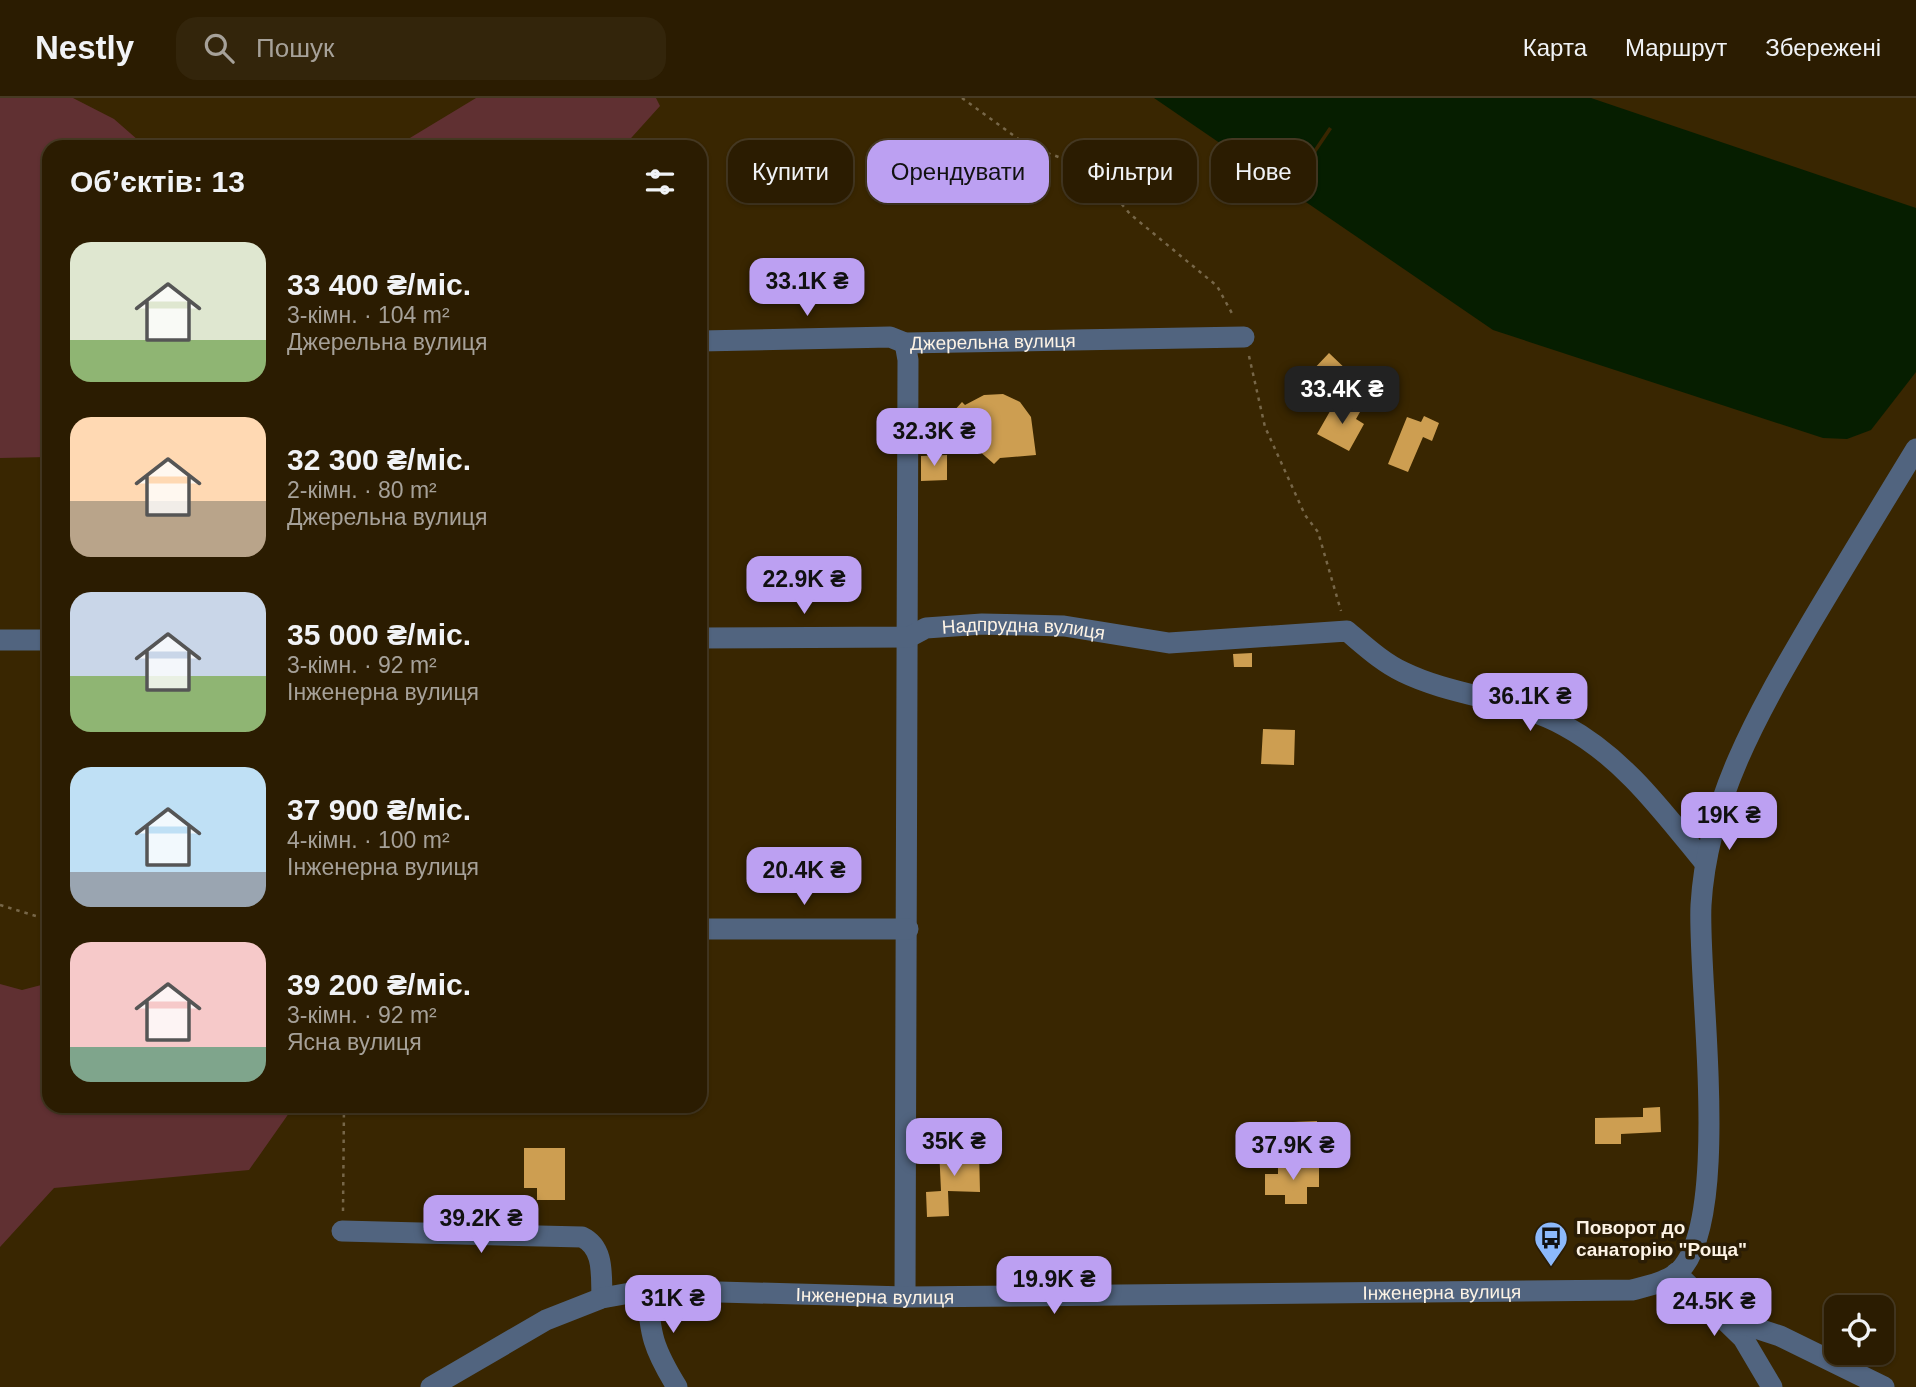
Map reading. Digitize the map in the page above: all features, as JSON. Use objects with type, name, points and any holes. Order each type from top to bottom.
[{"type":"street","name":"Джерельна вулиця","points":[[707,341],[890,337],[905,343],[1244,337]]},
{"type":"street","points":[[905,343],[908,360],[905,1297]]},
{"type":"street","points":[[1772,1387],[1743,1338],[1676,1273],[1688,1259],[1697,1240],[1705,1188],[1709,1112],[1701,906],[1705,863],[1719,805],[1741,750],[1772,690],[1916,449]]},
{"type":"street","name":"Надпрудна вулиця","points":[[707,638],[908,637],[926,628],[982,624],[1064,626],[1168,643],[1347,631],[1380,659],[1404,673],[1539,714],[1590,742],[1636,780],[1705,863]]},
{"type":"street","points":[[0,640],[42,640]]},
{"type":"street","points":[[707,929],[908,929]]},
{"type":"street","points":[[342,1231],[582,1237],[593,1244],[599,1255],[602,1298]]},
{"type":"street","name":"Інженерна вулиця","points":[[431,1387],[546,1321],[602,1298],[647,1290],[905,1297],[1632,1290],[1655,1284],[1676,1273]]},
{"type":"street","points":[[647,1290],[650,1335],[677,1387]]},
{"type":"street","points":[[1725,1318],[1780,1336],[1884,1387]]},
{"type":"path","points":[[0,905],[23,915],[42,919]]},
{"type":"path","points":[[342,1231],[344,1113]]},
{"type":"shaded area","points":[[0,98],[73,98],[114,119],[138,140],[42,140],[42,457],[0,458]]},
{"type":"shaded area","points":[[476,98],[656,98],[660,106],[629,140],[407,140]]},
{"type":"shaded area","points":[[1154,98],[1591,98],[1916,208],[1916,372],[1871,430],[1847,439],[1823,438],[1493,330],[1307,203],[1316,203],[1316,140],[1215,140]]},
{"type":"shaded area","points":[[0,984],[22,990],[42,985],[42,1113],[289,1113],[249,1170],[54,1188],[0,1247]]},
{"type":"pier","points":[[1329,127],[1332,129],[1316,153],[1316,146]]},
{"type":"building","points":[[1329,353],[1351,374],[1336,389],[1311,372]]},
{"type":"building","points":[[1003,394],[1020,402],[1031,417],[1036,455],[1000,458],[994,464],[945,421],[962,402],[965,405],[984,395]]},
{"type":"building","points":[[1337,399],[1360,412],[1356,419],[1364,424],[1349,451],[1317,434]]},
{"type":"building","points":[[1424,416],[1439,423],[1432,441],[1423,437],[1408,472],[1388,464],[1407,417],[1421,422]]},
{"type":"building","points":[[947,455],[947,480],[921,481],[921,456]]},
{"type":"building","points":[[1252,653],[1252,667],[1234,667],[1233,654]]},
{"type":"building","points":[[1263,729],[1295,730],[1294,765],[1261,764]]},
{"type":"building","points":[[1660,1107],[1661,1132],[1621,1134],[1621,1144],[1595,1144],[1595,1118],[1643,1117],[1643,1108]]},
{"type":"building","points":[[1317,1121],[1318,1137],[1294,1138],[1293,1122]]},
{"type":"building","points":[[961,1147],[961,1151],[979,1150],[980,1192],[948,1191],[949,1216],[927,1217],[926,1192],[941,1191],[939,1148]]},
{"type":"building","points":[[524,1148],[565,1148],[565,1200],[537,1200],[537,1188],[524,1188]]},
{"type":"building","points":[[1278,1163],[1319,1163],[1319,1187],[1307,1187],[1307,1204],[1285,1204],[1285,1195],[1265,1195],[1265,1174],[1278,1174]]},
{"type":"place","name":"Поворот до санаторію \"Роща\"","points":[[1551,1268]]}]
